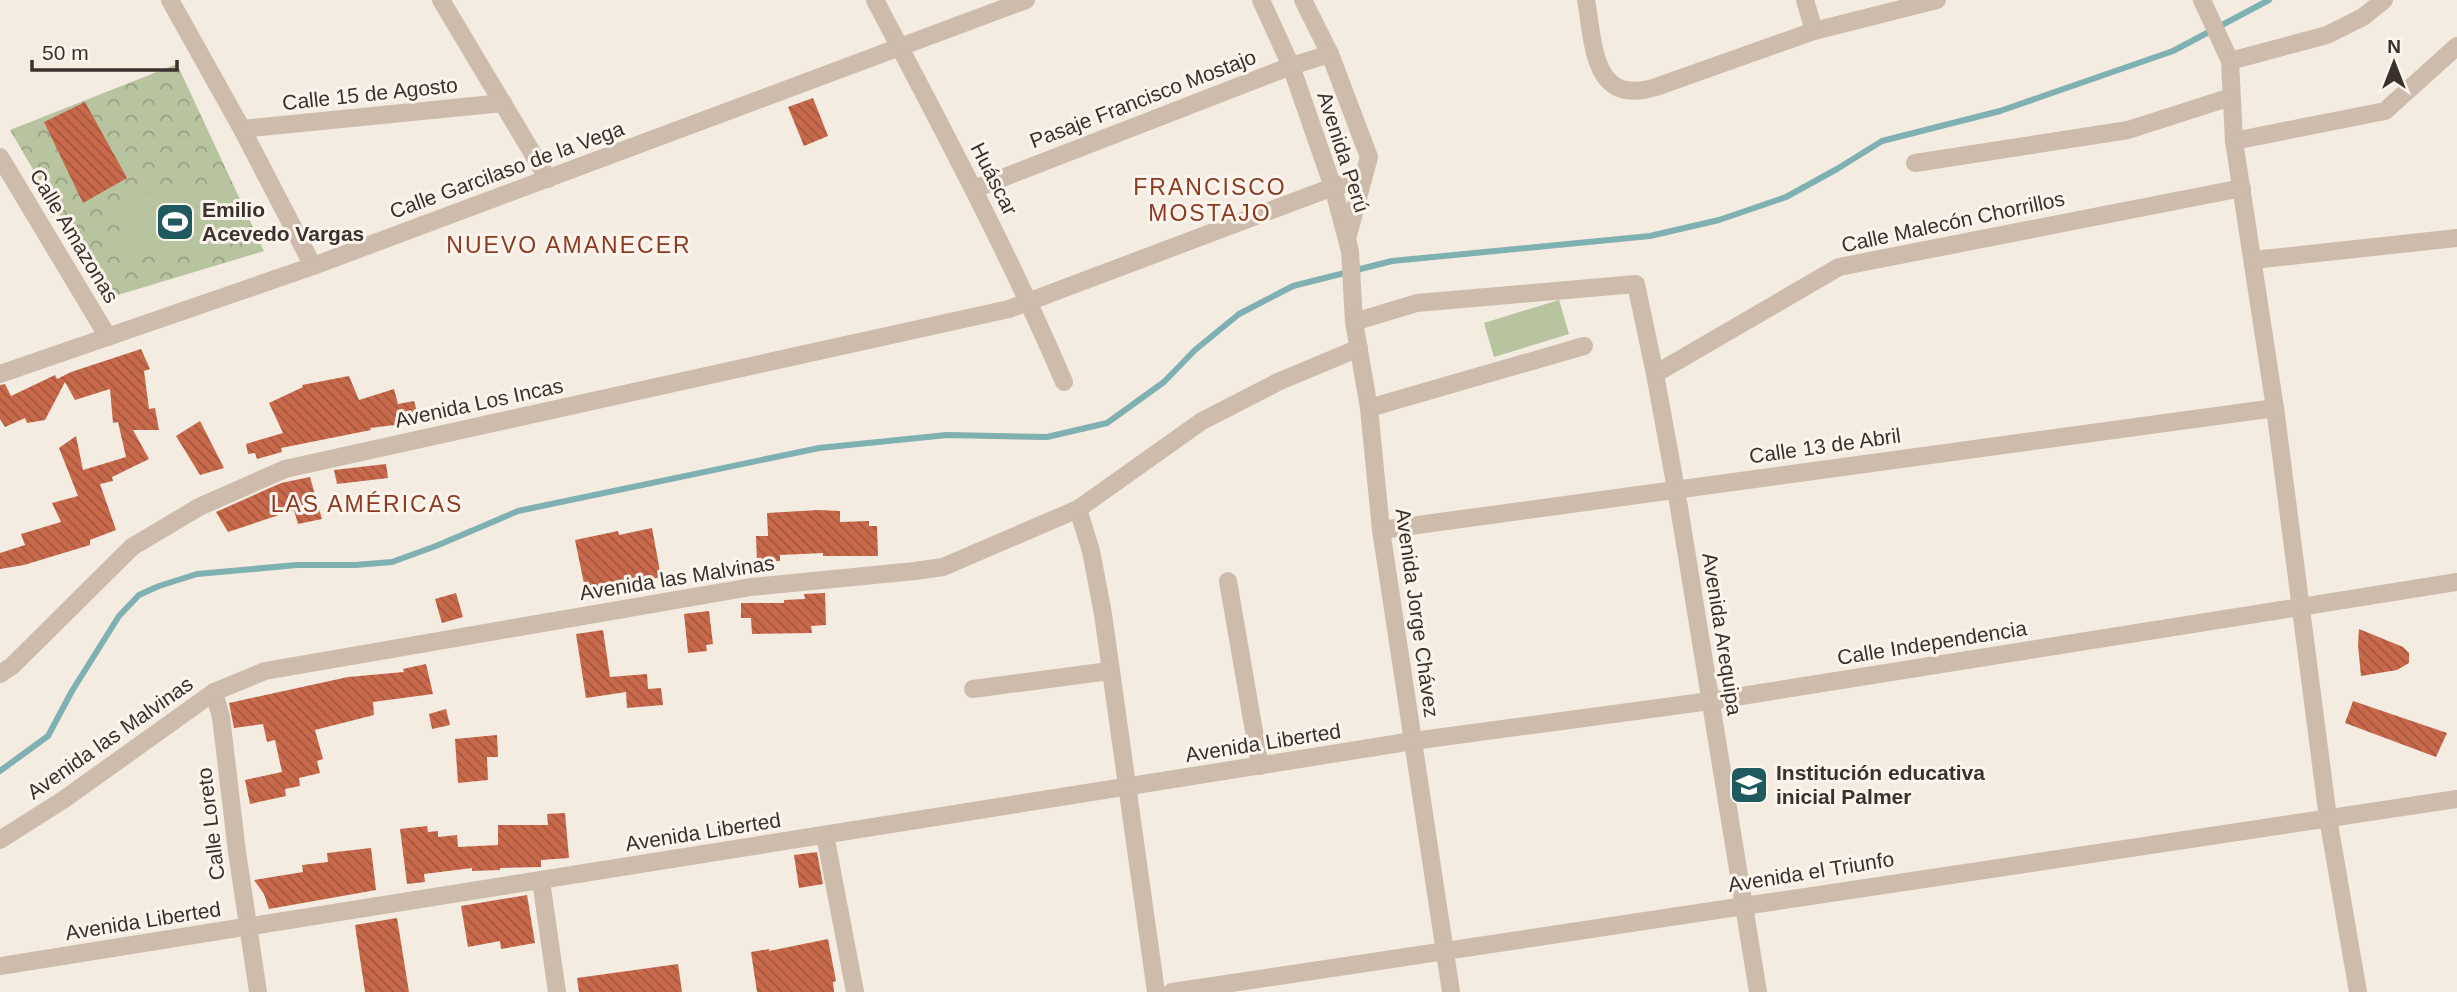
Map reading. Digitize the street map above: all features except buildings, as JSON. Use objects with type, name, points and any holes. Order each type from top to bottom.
[{"type":"street","points":[[170,0],[242,129],[313,267]]},
{"type":"street","points":[[441,0],[548,179]]},
{"type":"street","name":"Huáscar","points":[[874,0],[974,189],[1029,300],[1064,382]]},
{"type":"street","name":"Calle Garcilaso de la Vega","points":[[0,374],[313,267],[1027,0]]},
{"type":"street","name":"Avenida Perú","points":[[1261,0],[1291,66],[1333,187],[1349,245]]},
{"type":"street","name":"Avenida Perú","points":[[1303,0],[1330,54],[1369,157],[1349,245]]},
{"type":"street","points":[[1586,0],[1598,66],[1603,76],[1620,90],[1633,92],[1656,87],[1814,31],[1937,0]]},
{"type":"street","points":[[1805,0],[1814,31]]},
{"type":"street","points":[[2227,56],[2327,35],[2363,17],[2384,0]]},
{"type":"street","points":[[2205,7],[2227,56],[2234,141],[2275,408],[2328,818],[2358,992]]},
{"type":"street","points":[[2234,141],[2385,111],[2457,46]]},
{"type":"street","name":"Pasaje Francisco Mostajo","points":[[974,189],[1291,66],[1330,54]]},
{"type":"street","points":[[1915,163],[2128,130],[2231,97]]},
{"type":"street","name":"Calle 15 de Agosto","points":[[242,129],[503,103]]},
{"type":"street","name":"Calle Amazonas","points":[[1,162],[108,337]]},
{"type":"street","name":"Avenida Los Incas","points":[[0,674],[12,666],[132,547],[199,507],[285,469],[1009,309],[1333,187],[1363,179]]},
{"type":"street","name":"Calle Malecón Chorrillos","points":[[1656,374],[1839,267],[2242,187]]},
{"type":"street","points":[[2253,260],[2456,244]]},
{"type":"street","name":"Avenida Jorge Chávez","points":[[1349,245],[1354,314],[1369,408],[1381,530],[1451,992]]},
{"type":"street","name":"Avenida Arequipa","points":[[1354,314],[1417,303],[1636,284],[1656,374],[1676,489],[1758,992]]},
{"type":"street","points":[[1369,408],[1584,346]]},
{"type":"street","name":"Avenida las Malvinas","points":[[0,840],[63,800],[214,692],[264,671],[751,587],[943,567],[1077,509],[1202,421],[1280,381],[1359,348]]},
{"type":"street","name":"Calle 13 de Abril","points":[[1381,530],[2275,408]]},
{"type":"street","points":[[1077,509],[1091,551],[1103,614],[1156,992]]},
{"type":"street","points":[[1228,581],[1260,766]]},
{"type":"street","name":"Calle Independencia","points":[[1413,741],[1710,701],[2457,582]]},
{"type":"street","points":[[973,689],[1109,671]]},
{"type":"street","name":"Calle Loreto","points":[[214,692],[224,740],[247,928],[258,992]]},
{"type":"street","name":"Avenida Liberted","points":[[0,966],[1413,741]]},
{"type":"street","name":"Avenida el Triunfo","points":[[1172,992],[2457,799]]},
{"type":"street","points":[[825,835],[855,992]]},
{"type":"street","points":[[541,881],[557,992]]},
{"type":"green space","points":[[177,64],[264,251],[108,298],[10,130]]},
{"type":"green space","name":"Emilio Acevedo Vargas","points":[[225,187],[229,249],[119,259],[125,196]]},
{"type":"green space","points":[[1559,300],[1569,334],[1494,357],[1484,323]]},
{"type":"waterway","points":[[0,771],[48,736],[72,691],[119,616],[139,595],[159,586],[197,574],[297,565],[392,562],[518,511],[819,448],[947,435],[1047,437],[1107,423],[1164,382],[1195,350],[1239,314],[1293,286],[1392,261],[1650,236],[1719,220],[1786,197],[1882,141],[2000,111],[2173,51],[2269,0]]},
{"type":"place","name":"Emilio Acevedo Vargas","points":[[175,222]]},
{"type":"place","name":"Institución educativa inicial Palmer","points":[[1749,785]]},
{"type":"district","name":"FRANCISCO MOSTAJO","points":[[1210,200]]},
{"type":"district","name":"NUEVO AMANECER","points":[[569,245]]},
{"type":"district","name":"LAS AMÉRICAS","points":[[367,504]]}]
